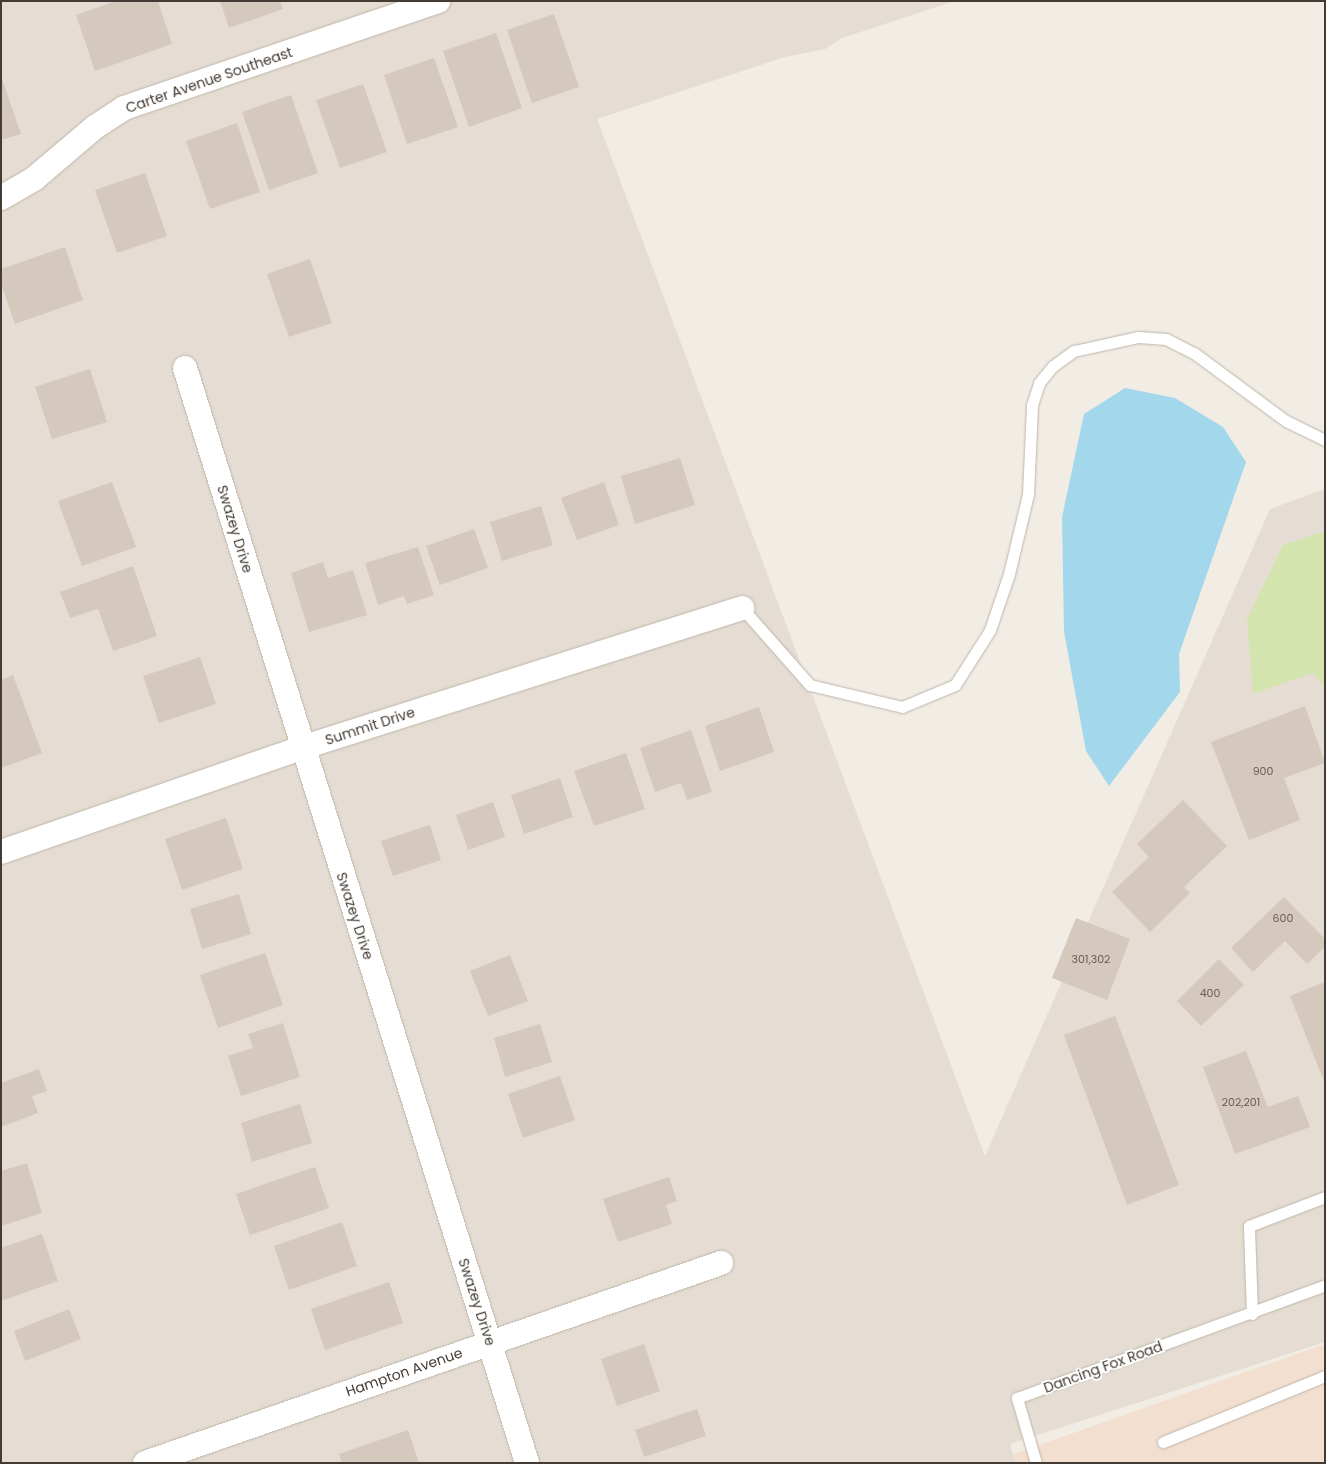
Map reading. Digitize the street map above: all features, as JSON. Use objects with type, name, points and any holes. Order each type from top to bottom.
[{"type":"street","name":"Carter Avenue Southeast","points":[[1,198],[35,178],[95,127],[124,108],[438,1]]},
{"type":"street","name":"Swazey Drive","points":[[185,368],[301,748],[527,1463]]},
{"type":"street","name":"Summit Drive","points":[[1,852],[301,748],[742,608]]},
{"type":"street","name":"Hampton Avenue","points":[[145,1463],[721,1262]]},
{"type":"lane","points":[[742,608],[810,685],[902,707],[955,685],[990,630],[1010,574],[1028,494],[1032,405],[1039,383],[1053,366],[1074,351],[1138,337],[1166,339],[1194,353],[1286,421],[1325,440]]},
{"type":"lane","points":[[1252,1314],[1249,1226],[1325,1197]]},
{"type":"lane","name":"Dancing Fox Road","points":[[1036,1463],[1018,1398],[1252,1314],[1325,1285]]},
{"type":"lane","points":[[1163,1442],[1325,1376]]},
{"type":"shaded area","points":[[1,1],[955,1],[842,38],[825,49],[785,57],[597,119],[985,1156],[1270,509],[1325,489],[1325,1342],[1010,1444],[1016,1463],[1,1463]]},
{"type":"shaded area","points":[[1325,1344],[1325,1463],[1016,1463],[1014,1454]]},
{"type":"green space","points":[[1325,531],[1325,686],[1313,673],[1253,694],[1247,619],[1283,545]]},
{"type":"water","points":[[1125,388],[1175,398],[1223,427],[1246,462],[1179,654],[1180,692],[1109,786],[1086,751],[1064,632],[1062,517],[1084,414]]},
{"type":"building","points":[[116,1],[158,1],[172,44],[95,71],[76,15]]},
{"type":"building","points":[[220,1],[280,1],[283,9],[229,28]]},
{"type":"building","points":[[554,14],[579,87],[532,103],[507,30]]},
{"type":"building","points":[[496,33],[522,108],[469,127],[443,51]]},
{"type":"building","points":[[434,58],[458,127],[407,144],[384,75]]},
{"type":"building","points":[[1,76],[21,134],[1,140]]},
{"type":"building","points":[[363,84],[387,152],[340,168],[316,100]]},
{"type":"building","points":[[291,95],[318,173],[269,190],[242,112]]},
{"type":"building","points":[[237,123],[260,192],[210,209],[186,141]]},
{"type":"building","points":[[145,173],[167,236],[117,253],[95,190]]},
{"type":"building","points":[[65,247],[83,300],[15,324],[1,284],[1,269]]},
{"type":"building","points":[[310,259],[332,323],[289,337],[267,274]]},
{"type":"building","points":[[90,369],[107,422],[52,439],[35,387]]},
{"type":"building","points":[[680,458],[695,505],[635,524],[621,476]]},
{"type":"building","points":[[112,482],[136,547],[82,566],[58,501]]},
{"type":"building","points":[[604,482],[619,525],[577,540],[561,498]]},
{"type":"building","points":[[541,506],[553,545],[502,561],[490,522]]},
{"type":"building","points":[[474,529],[488,568],[440,585],[426,546]]},
{"type":"building","points":[[418,547],[434,595],[407,604],[404,596],[378,605],[365,563]]},
{"type":"building","points":[[323,562],[328,578],[353,570],[367,615],[309,632],[291,573]]},
{"type":"building","points":[[133,566],[157,636],[113,651],[98,609],[70,618],[60,592]]},
{"type":"building","points":[[200,657],[216,704],[159,723],[143,676]]},
{"type":"building","points":[[13,675],[42,753],[1,768],[1,680]]},
{"type":"building","points":[[1305,706],[1325,763],[1284,778],[1300,820],[1249,840],[1211,742]]},
{"type":"building","points":[[759,707],[774,752],[720,771],[705,726]]},
{"type":"building","points":[[691,730],[712,792],[687,800],[681,783],[655,792],[640,748]]},
{"type":"building","points":[[626,753],[645,809],[594,826],[574,771]]},
{"type":"building","points":[[560,778],[573,817],[524,834],[511,795]]},
{"type":"building","points":[[1183,800],[1227,846],[1184,887],[1190,893],[1150,932],[1112,892],[1149,857],[1137,844]]},
{"type":"building","points":[[493,802],[505,837],[468,850],[456,815]]},
{"type":"building","points":[[226,818],[243,869],[182,890],[165,839]]},
{"type":"building","points":[[430,825],[441,860],[393,876],[381,841]]},
{"type":"building","points":[[239,894],[251,934],[202,949],[190,909]]},
{"type":"building","points":[[1284,897],[1325,939],[1325,947],[1307,964],[1285,941],[1253,972],[1231,948]]},
{"type":"building","points":[[1076,918],[1130,939],[1107,1000],[1052,978]]},
{"type":"building","points":[[265,953],[283,1005],[218,1028],[200,975]]},
{"type":"building","points":[[510,955],[528,1001],[488,1016],[470,971]]},
{"type":"building","points":[[1219,959],[1244,985],[1201,1026],[1177,1001]]},
{"type":"building","points":[[1325,982],[1325,1084],[1290,996]]},
{"type":"building","points":[[1115,1016],[1179,1185],[1127,1205],[1064,1035]]},
{"type":"building","points":[[283,1023],[300,1077],[241,1096],[228,1056],[253,1048],[248,1034]]},
{"type":"building","points":[[540,1024],[552,1062],[505,1077],[494,1038]]},
{"type":"building","points":[[1246,1051],[1268,1107],[1298,1096],[1310,1127],[1235,1154],[1203,1067]]},
{"type":"building","points":[[39,1069],[47,1091],[32,1096],[38,1113],[1,1127],[1,1083]]},
{"type":"building","points":[[560,1076],[575,1120],[523,1138],[508,1094]]},
{"type":"building","points":[[300,1104],[312,1143],[252,1162],[241,1123]]},
{"type":"building","points":[[27,1163],[42,1213],[1,1226],[1,1171]]},
{"type":"building","points":[[315,1167],[329,1208],[250,1235],[236,1194]]},
{"type":"building","points":[[669,1177],[677,1201],[666,1205],[672,1224],[618,1242],[603,1199]]},
{"type":"building","points":[[342,1222],[357,1266],[289,1290],[274,1246]]},
{"type":"building","points":[[42,1234],[58,1281],[1,1301],[1,1248]]},
{"type":"building","points":[[389,1282],[403,1323],[325,1350],[311,1309]]},
{"type":"building","points":[[69,1309],[81,1339],[25,1361],[14,1331]]},
{"type":"building","points":[[644,1344],[660,1391],[617,1406],[601,1359]]},
{"type":"building","points":[[697,1409],[706,1436],[644,1457],[635,1430]]},
{"type":"building","points":[[408,1430],[419,1463],[342,1463],[339,1454]]}]
